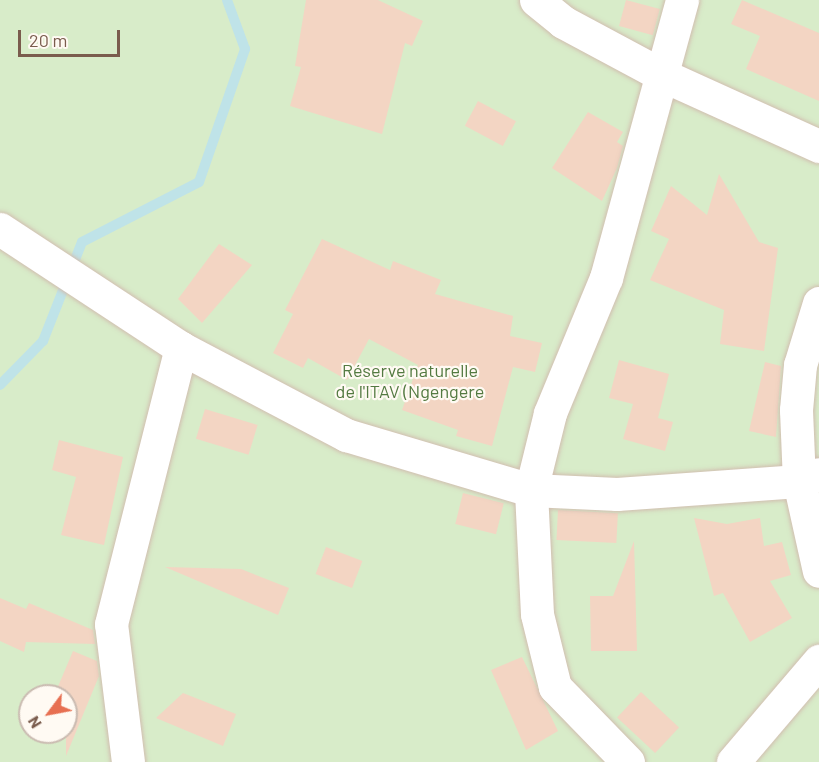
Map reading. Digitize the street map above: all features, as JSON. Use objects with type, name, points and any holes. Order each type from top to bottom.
[{"type":"street","points":[[536,0],[563,22],[658,73],[819,146]]},
{"type":"street","points":[[628,762],[555,687],[537,614],[531,490],[550,413],[606,278],[658,73],[682,0]]},
{"type":"street","points":[[0,229],[181,348],[346,435],[531,490],[617,494],[809,478]]},
{"type":"street","points":[[819,303],[800,365],[819,571]]},
{"type":"street","points":[[128,762],[111,624],[181,348]]},
{"type":"street","points":[[733,762],[819,662]]},
{"type":"green space","name":"Réserve naturelle de l'ITAV (Ngengere","points":[[0,0],[819,0],[819,762],[0,762]]},
{"type":"building","points":[[306,0],[378,0],[423,21],[412,46],[405,43],[382,134],[290,106],[301,67],[295,66]]},
{"type":"building","points":[[626,0],[660,9],[653,35],[619,26]]},
{"type":"building","points":[[742,0],[819,33],[819,101],[746,69],[760,36],[731,24]]},
{"type":"building","points":[[478,101],[516,121],[503,146],[465,126]]},
{"type":"building","points":[[588,112],[623,132],[617,142],[623,146],[617,168],[602,201],[552,168]]},
{"type":"building","points":[[719,174],[759,242],[778,248],[764,351],[720,344],[724,310],[650,280],[669,239],[651,231],[671,186],[707,215]]},
{"type":"building","points":[[322,239],[390,270],[393,261],[441,280],[435,294],[513,316],[510,336],[542,343],[535,372],[513,367],[492,446],[456,436],[458,430],[402,410],[418,365],[369,339],[347,380],[308,358],[303,368],[273,353],[293,314],[285,310]]},
{"type":"building","points":[[219,244],[252,265],[202,323],[178,299]]},
{"type":"building","points":[[619,360],[669,374],[658,418],[673,422],[665,451],[623,439],[633,404],[609,398]]},
{"type":"building","points":[[765,362],[781,366],[776,437],[749,431]]},
{"type":"building","points":[[205,409],[258,425],[249,455],[196,439]]},
{"type":"building","points":[[59,440],[123,457],[104,545],[61,535],[76,477],[52,470]]},
{"type":"building","points":[[463,493],[504,503],[496,534],[455,524]]},
{"type":"building","points":[[558,510],[618,513],[616,543],[556,540]]},
{"type":"building","points":[[694,518],[727,524],[760,518],[764,546],[782,542],[791,575],[770,581],[792,618],[750,642],[723,593],[714,596]]},
{"type":"building","points":[[634,541],[637,651],[591,651],[590,596],[613,596]]},
{"type":"building","points":[[326,547],[362,561],[352,588],[316,574]]},
{"type":"building","points":[[165,567],[241,569],[289,588],[278,615]]},
{"type":"building","points":[[0,598],[26,609],[29,603],[93,630],[95,644],[26,642],[24,652],[0,641]]},
{"type":"building","points":[[73,651],[97,661],[99,676],[78,727],[78,684],[59,684]]},
{"type":"building","points":[[522,657],[558,731],[526,750],[491,670]]},
{"type":"building","points":[[641,692],[679,727],[655,753],[617,718]]},
{"type":"building","points":[[183,693],[236,714],[223,746],[156,718]]},
{"type":"building","points":[[66,744],[71,744],[66,756]]},
{"type":"waterway","points":[[0,385],[43,341],[82,242],[199,182],[245,49],[227,0]]}]
